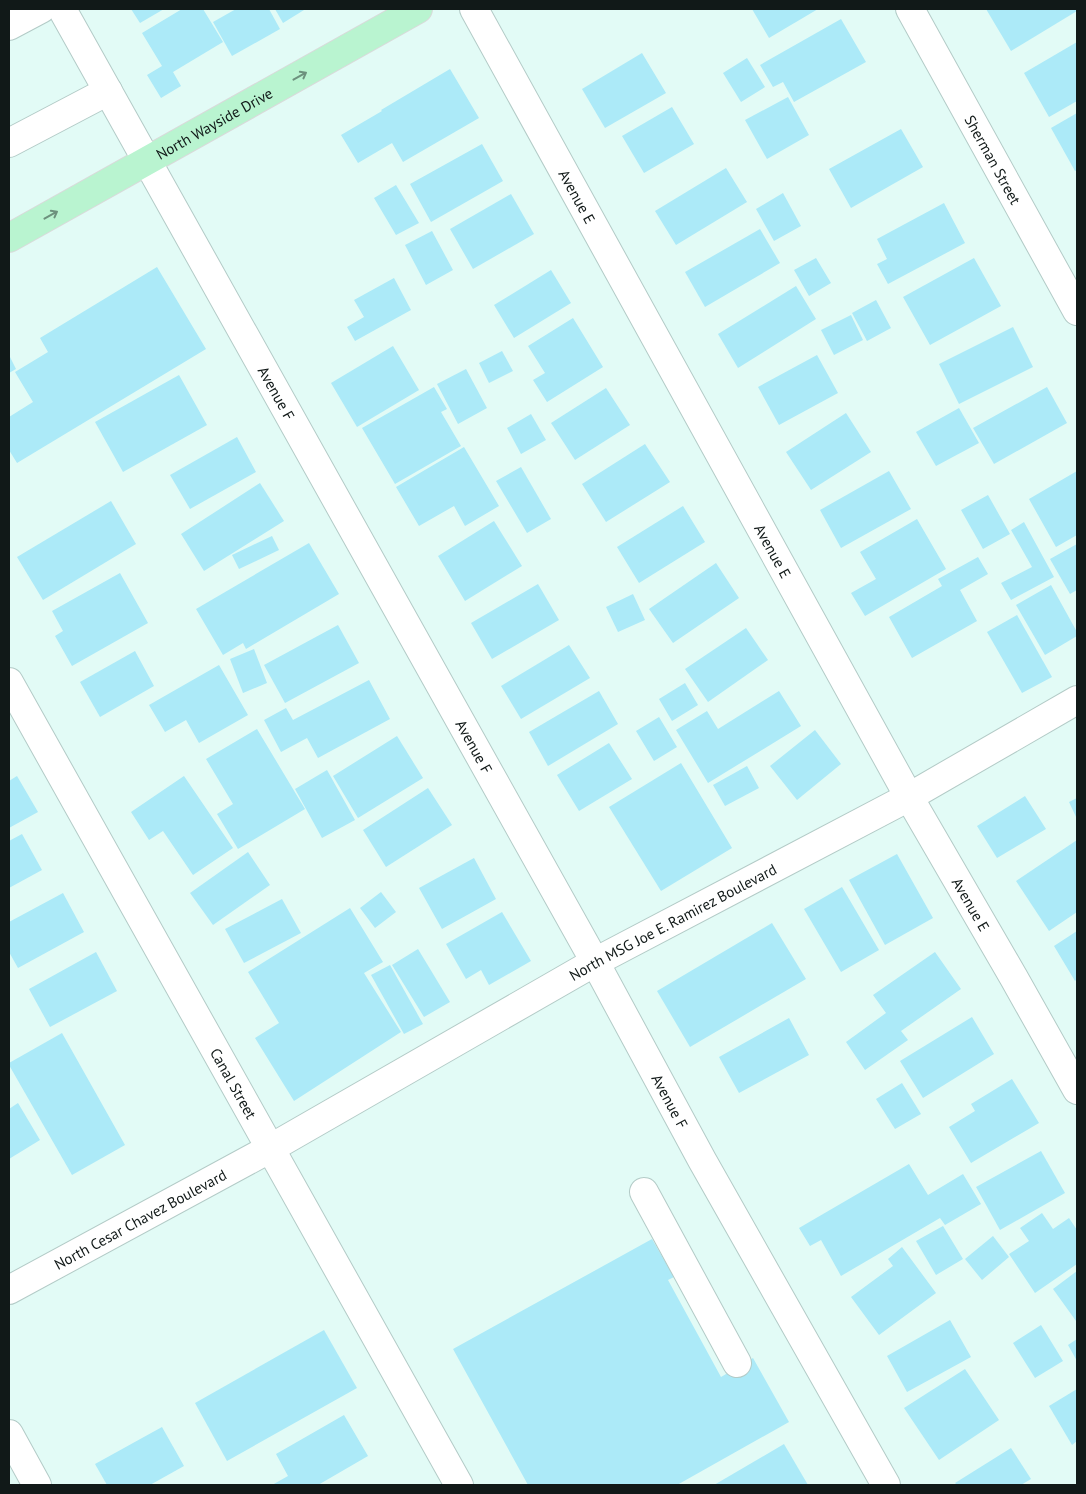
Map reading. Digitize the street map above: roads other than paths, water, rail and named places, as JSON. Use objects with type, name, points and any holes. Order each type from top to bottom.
[{"type":"main road","name":"North Wayside Drive","points":[[9,238],[148,162],[418,9]]},
{"type":"street","points":[[9,26],[41,9]]},
{"type":"street","name":"Avenue F","points":[[62,9],[595,962],[702,1160],[886,1485]]},
{"type":"street","name":"Avenue E","points":[[474,9],[909,797],[1077,1090]]},
{"type":"street","name":"Sherman Street","points":[[910,9],[1077,311]]},
{"type":"street","points":[[9,143],[108,92]]},
{"type":"street","name":"Canal Street","points":[[9,682],[459,1485]]},
{"type":"street","name":"North MSG Joe E. Ramirez Boulevard","points":[[271,1148],[595,962],[909,797],[1077,700]]},
{"type":"street","name":"North Cesar Chavez Boulevard","points":[[9,1290],[271,1148]]},
{"type":"street","points":[[644,1192],[737,1363]]},
{"type":"street","points":[[9,1434],[37,1485]]}]
